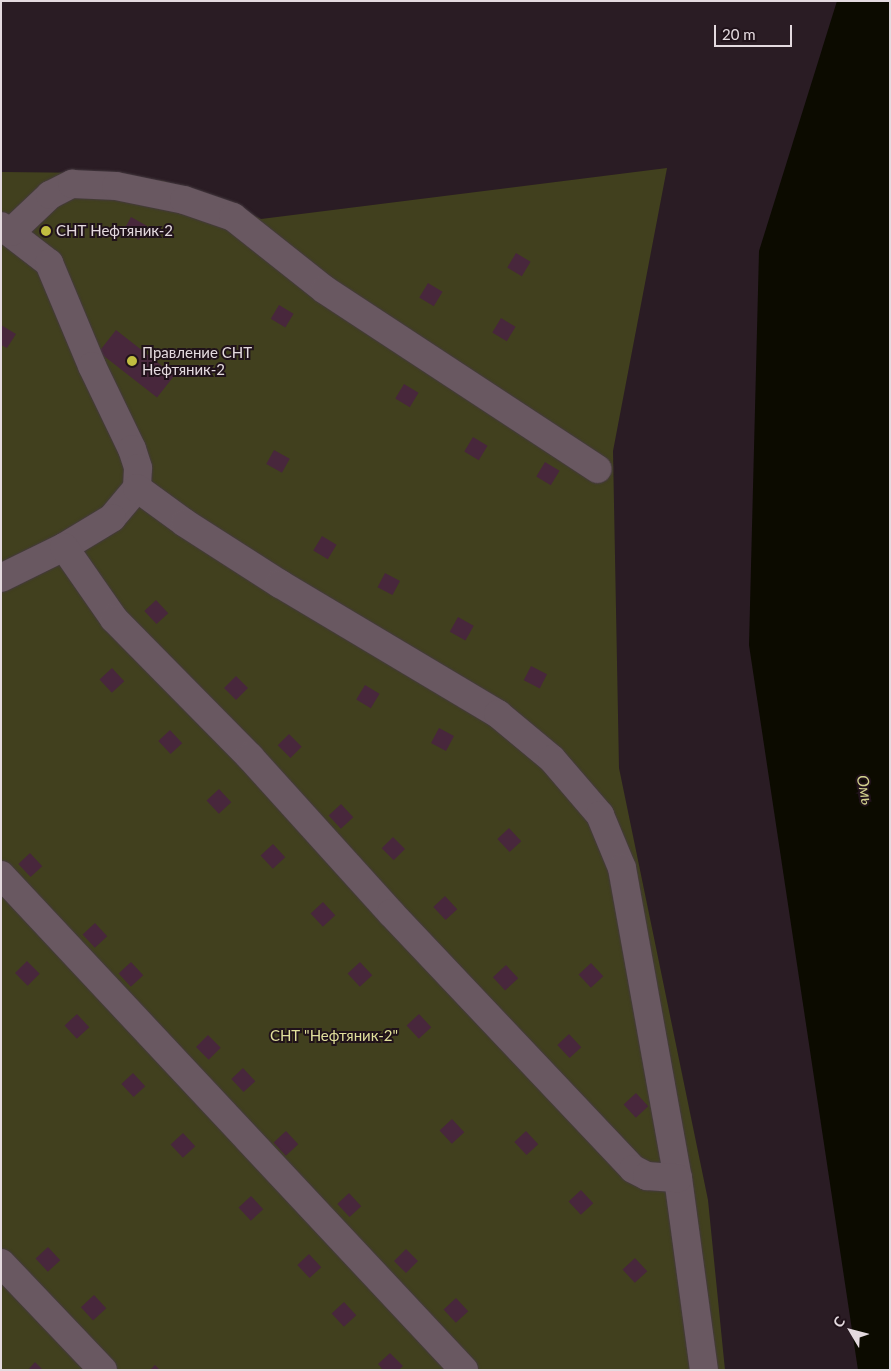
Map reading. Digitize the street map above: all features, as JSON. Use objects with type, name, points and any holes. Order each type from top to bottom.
[{"type":"street","points":[[1,578],[64,547],[112,518],[138,488],[138,468],[132,449],[92,366],[49,262],[6,229],[50,195],[72,184],[116,186],[184,200],[233,218],[325,290],[598,468]]},
{"type":"street","points":[[138,488],[185,523],[280,584],[498,714],[552,759],[600,816],[622,868],[678,1178],[704,1370]]},
{"type":"street","points":[[64,547],[114,619],[250,757],[391,913],[633,1169],[647,1176],[678,1178]]},
{"type":"street","points":[[1,875],[464,1370]]},
{"type":"street","points":[[1,1263],[103,1370]]},
{"type":"green space","name":"СНТ \"Нефтяник-2\"","points":[[667,168],[613,451],[619,768],[708,1200],[725,1370],[1,1370],[1,172],[99,173],[164,181],[232,204],[261,219]]},
{"type":"water","name":"Омь","points":[[837,1],[890,1],[890,1370],[858,1370],[749,645],[759,251]]},
{"type":"building","points":[[131,217],[147,226],[139,240],[123,231]]},
{"type":"building","points":[[516,253],[531,262],[522,276],[507,268]]},
{"type":"building","points":[[428,283],[443,292],[434,306],[419,298]]},
{"type":"building","points":[[279,305],[294,314],[285,327],[271,319]]},
{"type":"building","points":[[501,318],[516,327],[507,341],[492,333]]},
{"type":"building","points":[[1,325],[16,334],[7,348],[1,345]]},
{"type":"building","points":[[116,330],[174,376],[157,398],[99,352]]},
{"type":"building","points":[[404,384],[419,393],[410,407],[395,399]]},
{"type":"building","points":[[473,437],[488,446],[479,460],[464,452]]},
{"type":"building","points":[[274,450],[290,459],[282,473],[266,464]]},
{"type":"building","points":[[545,462],[560,471],[551,485],[536,477]]},
{"type":"building","points":[[322,536],[337,545],[328,559],[313,551]]},
{"type":"building","points":[[385,573],[400,581],[392,595],[377,587]]},
{"type":"building","points":[[156,600],[168,613],[157,624],[144,611]]},
{"type":"building","points":[[458,617],[474,626],[466,641],[450,632]]},
{"type":"building","points":[[531,666],[547,674],[540,688],[524,680]]},
{"type":"building","points":[[112,668],[124,681],[112,693],[100,680]]},
{"type":"building","points":[[236,676],[248,688],[236,700],[224,688]]},
{"type":"building","points":[[365,685],[380,694],[371,708],[356,700]]},
{"type":"building","points":[[439,728],[454,736],[446,751],[431,743]]},
{"type":"building","points":[[170,730],[182,743],[171,754],[158,741]]},
{"type":"building","points":[[289,734],[302,747],[290,758],[278,745]]},
{"type":"building","points":[[219,789],[231,802],[219,814],[207,801]]},
{"type":"building","points":[[341,804],[353,817],[341,829],[329,816]]},
{"type":"building","points":[[509,828],[521,841],[510,852],[497,839]]},
{"type":"building","points":[[393,837],[405,849],[394,860],[382,848]]},
{"type":"building","points":[[273,844],[285,857],[273,869],[261,856]]},
{"type":"building","points":[[30,853],[42,866],[31,877],[18,864]]},
{"type":"building","points":[[445,896],[457,909],[446,920],[433,907]]},
{"type":"building","points":[[323,902],[335,915],[323,927],[311,914]]},
{"type":"building","points":[[95,923],[107,936],[95,948],[83,935]]},
{"type":"building","points":[[27,961],[40,974],[28,986],[15,973]]},
{"type":"building","points":[[131,962],[143,975],[131,987],[119,974]]},
{"type":"building","points":[[360,962],[372,975],[360,987],[348,974]]},
{"type":"building","points":[[591,963],[603,976],[591,988],[579,975]]},
{"type":"building","points":[[506,965],[518,978],[505,990],[493,977]]},
{"type":"building","points":[[77,1014],[89,1027],[77,1039],[65,1026]]},
{"type":"building","points":[[419,1014],[431,1027],[419,1039],[407,1026]]},
{"type":"building","points":[[569,1034],[581,1047],[570,1058],[557,1045]]},
{"type":"building","points":[[208,1035],[221,1048],[209,1060],[196,1047]]},
{"type":"building","points":[[243,1068],[255,1081],[244,1092],[231,1079]]},
{"type":"building","points":[[133,1073],[145,1086],[134,1097],[121,1084]]},
{"type":"building","points":[[636,1093],[648,1106],[636,1118],[624,1105]]},
{"type":"building","points":[[452,1119],[464,1132],[452,1144],[440,1131]]},
{"type":"building","points":[[286,1131],[298,1144],[286,1156],[274,1143]]},
{"type":"building","points":[[526,1131],[538,1144],[527,1155],[514,1142]]},
{"type":"building","points":[[183,1133],[195,1146],[183,1158],[171,1145]]},
{"type":"building","points":[[581,1190],[593,1203],[581,1215],[569,1202]]},
{"type":"building","points":[[349,1193],[361,1206],[350,1217],[337,1204]]},
{"type":"building","points":[[251,1196],[263,1209],[251,1221],[239,1208]]},
{"type":"building","points":[[48,1247],[60,1260],[48,1272],[36,1259]]},
{"type":"building","points":[[406,1249],[418,1261],[406,1273],[394,1261]]},
{"type":"building","points":[[309,1254],[321,1267],[310,1278],[297,1265]]},
{"type":"building","points":[[635,1258],[647,1271],[635,1283],[623,1270]]},
{"type":"building","points":[[94,1295],[106,1308],[93,1320],[81,1307]]},
{"type":"building","points":[[456,1298],[468,1311],[456,1323],[444,1310]]},
{"type":"building","points":[[344,1302],[356,1315],[344,1327],[332,1314]]},
{"type":"building","points":[[390,1353],[403,1366],[399,1370],[383,1370],[378,1364]]},
{"type":"building","points":[[35,1362],[43,1370],[28,1370]]},
{"type":"building","points":[[155,1365],[160,1370],[150,1370]]},
{"type":"place","name":"СНТ Нефтяник-2","points":[[46,231]]},
{"type":"place","name":"Правление СНТ Нефтяник-2","points":[[132,361]]}]
